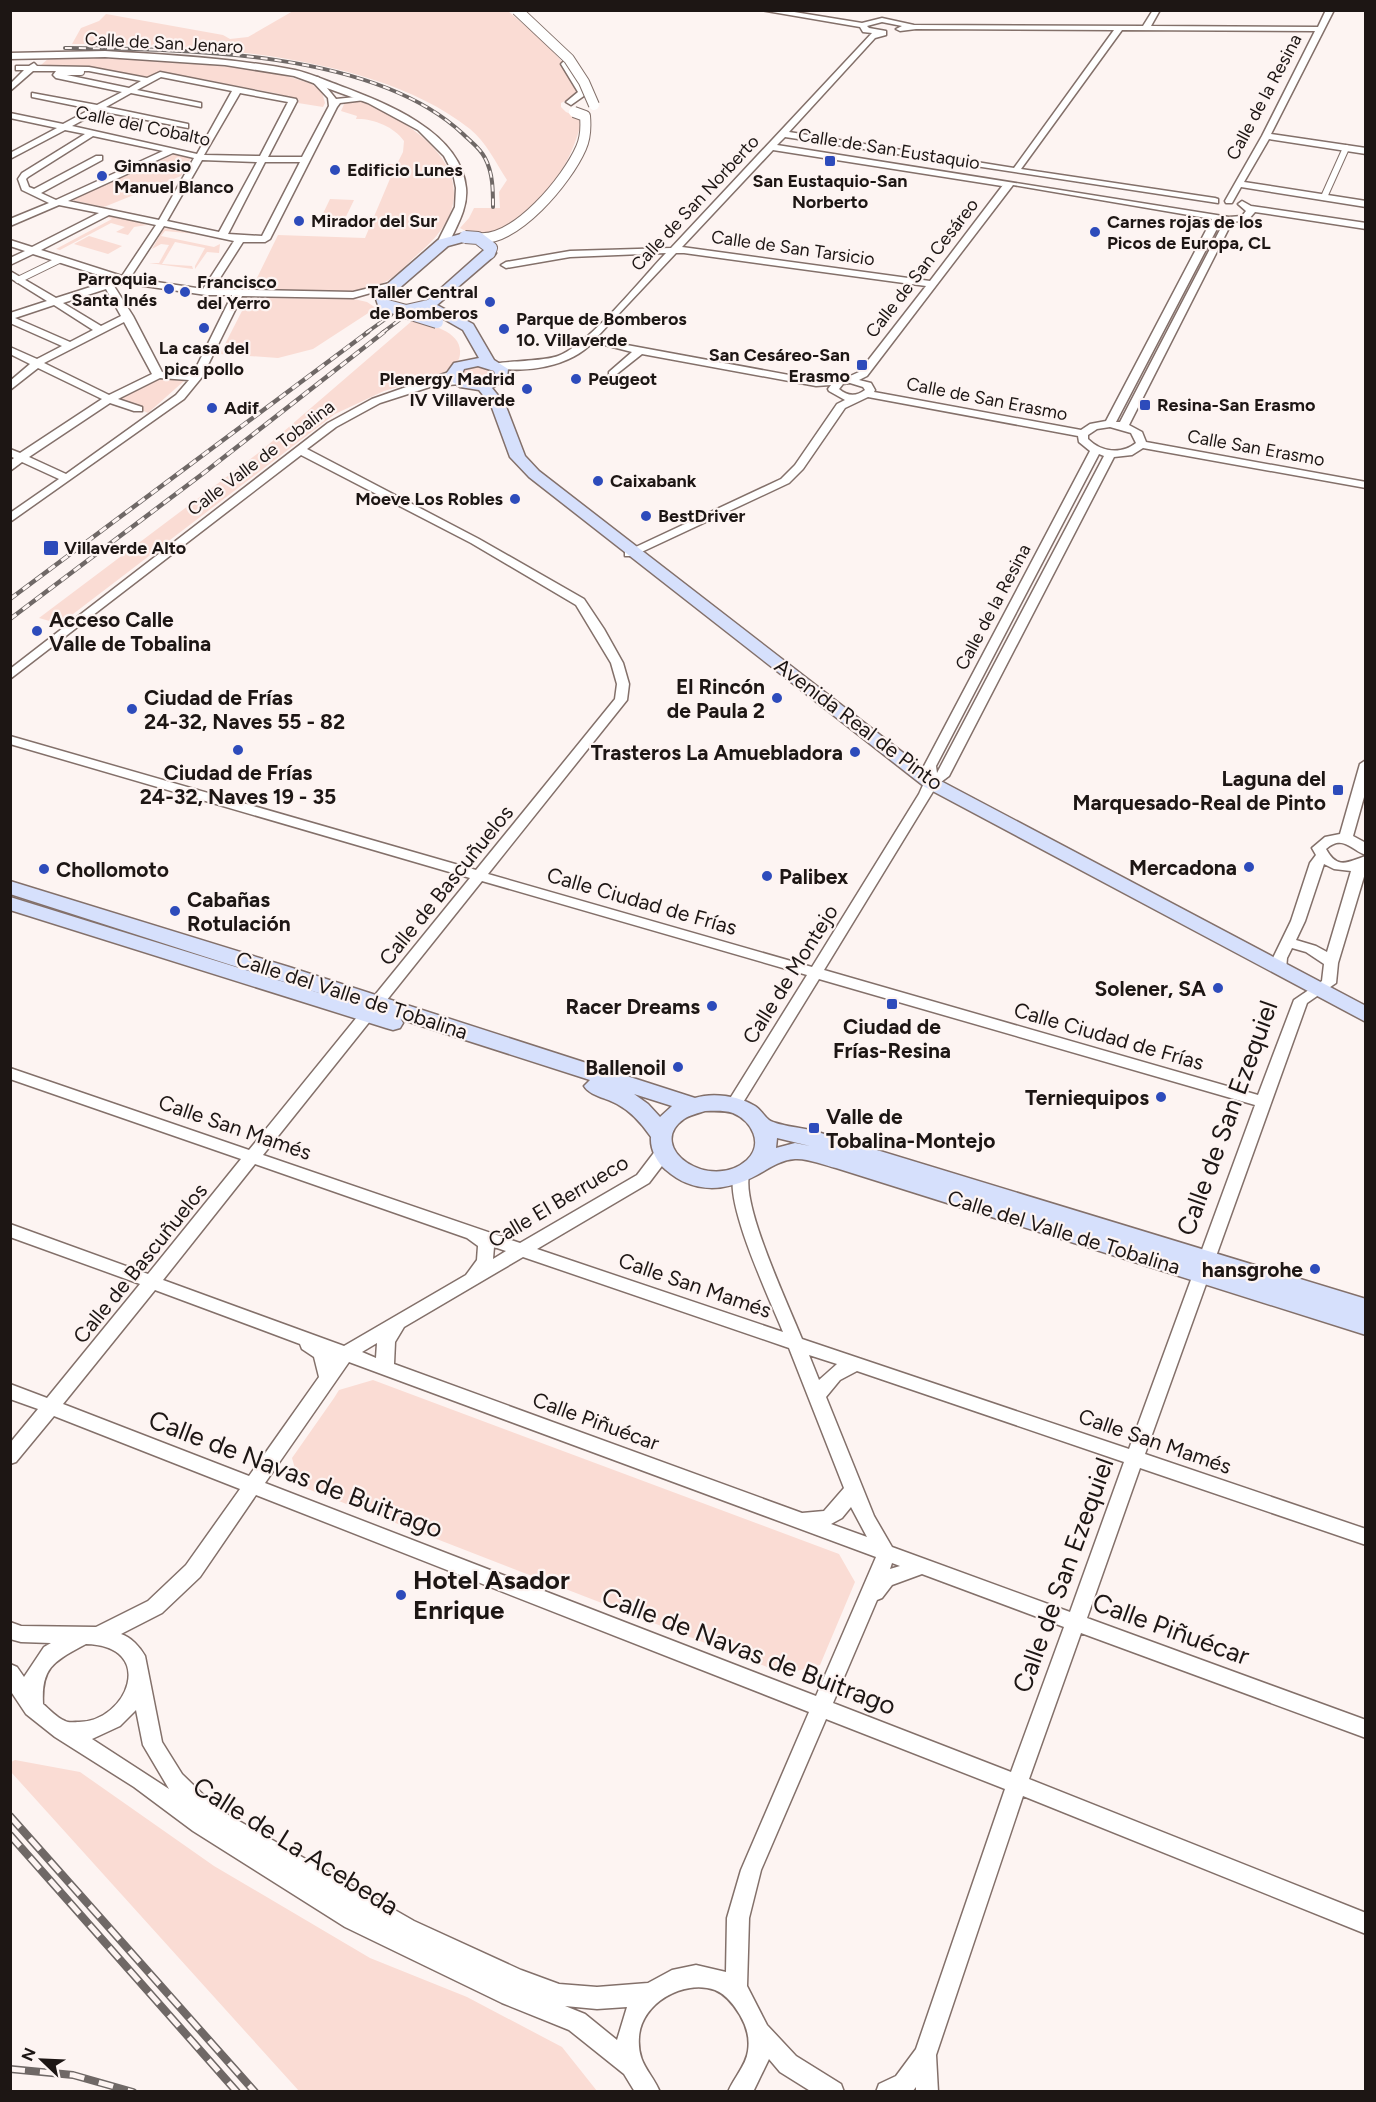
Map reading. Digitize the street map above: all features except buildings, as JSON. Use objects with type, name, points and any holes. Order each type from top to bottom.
[{"type":"main road","points":[[404,311],[428,306],[489,253],[489,246],[472,238],[443,243],[382,296],[384,305],[436,322],[462,335],[468,347],[466,363]]},
{"type":"main road","name":"Avenida Real de Pinto","points":[[428,306],[468,327],[492,374],[498,404],[518,457],[534,474],[934,775],[1326,978],[1365,1003]]},
{"type":"main road","points":[[466,363],[492,374],[455,378],[459,366],[466,363]]},
{"type":"main road","name":"Calle del Valle de Tobalina","points":[[10,887],[612,1092],[637,1105],[650,1117],[661,1144]]},
{"type":"main road","name":"Calle del Valle de Tobalina","points":[[10,903],[692,1105]]},
{"type":"main road","name":"Avenida Real de Pinto","points":[[1326,978],[1365,1015]]},
{"type":"main road","points":[[704,1103],[734,1105],[748,1112],[764,1127],[767,1146],[761,1161],[741,1175],[718,1181],[696,1179],[676,1170],[661,1144],[670,1118],[692,1105],[704,1103]]},
{"type":"main road","name":"Calle del Valle de Tobalina","points":[[764,1127],[811,1138],[1203,1267],[1365,1326]]},
{"type":"main road","name":"Calle del Valle de Tobalina","points":[[761,1161],[795,1151],[837,1161],[1203,1267],[1365,1308]]},
{"type":"street","points":[[511,10],[547,42],[572,71],[583,95],[573,98],[572,107]]},
{"type":"street","points":[[489,253],[538,211],[570,177],[587,146],[594,105],[582,80],[566,57],[517,10]]},
{"type":"street","points":[[764,10],[851,22],[875,19],[900,27],[1320,29]]},
{"type":"street","points":[[1146,28],[1157,10]]},
{"type":"street","name":"Calle de la Resina","points":[[1229,201],[1266,136],[1330,10]]},
{"type":"street","points":[[875,19],[866,30],[872,34],[900,27]]},
{"type":"street","points":[[1017,169],[1120,28]]},
{"type":"street","name":"Calle de San Norberto","points":[[492,374],[554,360],[575,352],[592,339],[783,134],[872,34]]},
{"type":"street","name":"Calle de San Jenaro","points":[[10,56],[105,54],[188,58],[271,68],[315,79],[361,95],[422,128],[448,155],[458,173],[464,207],[459,231],[472,238]]},
{"type":"street","points":[[10,75],[32,55]]},
{"type":"street","points":[[10,89],[44,55]]},
{"type":"street","points":[[19,68],[90,69],[147,80]]},
{"type":"street","points":[[82,72],[60,72],[57,76],[198,105]]},
{"type":"street","points":[[70,79],[82,72]]},
{"type":"street","points":[[10,157],[147,80],[160,75],[293,101],[222,236]]},
{"type":"street","points":[[315,79],[334,102]]},
{"type":"street","points":[[10,317],[52,301],[124,280],[161,223],[237,90]]},
{"type":"street","points":[[92,133],[25,176],[22,184],[34,193],[57,203],[222,236],[265,239],[334,102],[346,90]]},
{"type":"street","points":[[35,95],[185,126]]},
{"type":"street","points":[[334,102],[361,95]]},
{"type":"street","points":[[572,107],[590,110],[594,105]]},
{"type":"street","points":[[472,238],[493,238],[504,234],[545,198],[565,176],[575,160],[586,129],[585,116],[572,107]]},
{"type":"street","name":"Calle del Cobalto","points":[[10,116],[198,157],[306,160]]},
{"type":"street","name":"Calle de San Eustaquio","points":[[783,134],[1215,201],[1229,201],[1247,213]]},
{"type":"street","points":[[1266,136],[1365,151]]},
{"type":"street","name":"Calle de San Eustaquio","points":[[770,147],[1206,215],[1217,219],[1229,220],[1247,213]]},
{"type":"street","points":[[1324,197],[1346,148]]},
{"type":"street","points":[[10,223],[173,150]]},
{"type":"street","points":[[34,193],[99,158]]},
{"type":"street","points":[[1017,169],[1033,176],[1033,179],[1009,184],[994,177],[994,174],[1017,169]]},
{"type":"street","name":"Calle de San Cesáreo","points":[[636,550],[785,481],[799,467],[838,393],[865,388],[932,284],[1009,184]]},
{"type":"street","points":[[1239,184],[1365,204]]},
{"type":"street","points":[[1206,215],[1202,210],[1203,206],[1215,201]]},
{"type":"street","name":"Calle de San Jenaro","points":[[443,243],[464,207]]},
{"type":"street","points":[[10,262],[108,212]]},
{"type":"street","points":[[1247,213],[1365,226]]},
{"type":"street","points":[[1247,213],[1365,237]]},
{"type":"street","points":[[1110,424],[1217,219]]},
{"type":"street","points":[[1123,426],[1229,220]]},
{"type":"street","points":[[206,292],[240,239]]},
{"type":"street","points":[[10,243],[124,280],[206,292],[353,295],[394,285]]},
{"type":"street","name":"Calle de San Tarsicio","points":[[506,265],[570,254],[674,250],[932,284]]},
{"type":"street","points":[[14,277],[59,260]]},
{"type":"street","points":[[14,277],[100,330]]},
{"type":"street","points":[[108,283],[128,316],[158,375]]},
{"type":"street","points":[[10,519],[180,397],[197,377],[238,293]]},
{"type":"street","points":[[353,295],[384,305]]},
{"type":"street","points":[[10,387],[37,363],[128,316]]},
{"type":"street","points":[[10,317],[70,346]]},
{"type":"street","points":[[592,339],[614,346],[816,383],[838,393]]},
{"type":"street","points":[[575,352],[597,346],[614,346]]},
{"type":"street","points":[[10,350],[109,399],[138,409]]},
{"type":"street","points":[[613,374],[640,351]]},
{"type":"street","points":[[10,468],[16,455],[109,399],[158,375],[197,377]]},
{"type":"street","name":"Calle Valle de Tobalina","points":[[10,675],[352,412],[406,390],[455,378]]},
{"type":"street","name":"Calle de San Erasmo","points":[[838,393],[850,380],[886,396],[1083,434]]},
{"type":"street","points":[[1110,424],[1123,426],[1138,434],[1142,439],[1141,444],[1131,451],[1111,453],[1096,450],[1083,440],[1083,434],[1094,426],[1110,424]]},
{"type":"street","name":"Calle San Erasmo","points":[[1141,444],[1365,485]]},
{"type":"street","name":"Calle de Bascuñuelos","points":[[10,1457],[621,700],[624,683],[620,669],[580,602],[476,541],[300,450]]},
{"type":"street","name":"Calle de la Resina","points":[[934,775],[1096,450]]},
{"type":"street","name":"Calle de la Resina","points":[[934,775],[1111,453]]},
{"type":"street","points":[[16,455],[67,478]]},
{"type":"street","name":"Calle Ciudad de Frías","points":[[10,740],[1263,1102]]},
{"type":"street","points":[[1346,838],[1365,764]]},
{"type":"street","name":"Calle de Montejo","points":[[734,1105],[926,795],[934,775]]},
{"type":"street","points":[[1326,978],[1363,863],[1340,867],[1327,861],[1319,848],[1324,841],[1332,838],[1346,838],[1358,843],[1365,851]]},
{"type":"street","points":[[1282,956],[1298,921],[1317,863],[1322,856]]},
{"type":"street","points":[[1282,956],[1305,945],[1321,953],[1326,978]]},
{"type":"street","name":"Calle de San Ezequiel","points":[[887,2091],[904,2084],[925,2055],[1017,1784],[1263,1102],[1301,1000],[1326,978]]},
{"type":"street","name":"Calle San Mamés","points":[[10,1073],[471,1233],[1365,1537]]},
{"type":"street","name":"Calle El Berrueco","points":[[89,1636],[155,1607],[193,1570],[345,1354],[643,1179],[661,1144]]},
{"type":"street","points":[[736,1991],[738,1918],[751,1870],[887,1554],[866,1520],[853,1490],[743,1210],[739,1184],[741,1175]]},
{"type":"street","name":"Calle Piñuécar","points":[[10,1230],[1365,1729]]},
{"type":"street","name":"Calle El Berrueco","points":[[471,1233],[486,1244],[485,1261],[472,1280]]},
{"type":"street","points":[[386,1369],[383,1349],[388,1336],[405,1319]]},
{"type":"street","name":"Calle Piñuécar","points":[[298,1337],[321,1353],[328,1377]]},
{"type":"street","points":[[817,1396],[829,1376],[846,1367],[858,1364]]},
{"type":"street","name":"Calle de Navas de Buitrago","points":[[10,1391],[1017,1784],[1365,1924]]},
{"type":"street","name":"Calle Piñuécar","points":[[790,1517],[823,1520],[829,1518],[835,1515],[853,1490]]},
{"type":"street","points":[[869,1598],[885,1579],[921,1566]]},
{"type":"street","points":[[10,1630],[21,1634],[89,1636],[120,1642],[135,1656],[139,1677],[132,1700],[113,1720],[88,1731],[62,1731],[33,1708],[10,1673]]},
{"type":"street","points":[[33,1708],[32,1680],[51,1653],[89,1636]]},
{"type":"street","name":"Calle de La Acebeda","points":[[139,1677],[153,1745],[175,1781],[211,1816],[406,1928],[517,1980],[559,1995],[597,1998],[649,1994]]},
{"type":"street","name":"Calle de La Acebeda","points":[[62,1731],[141,1780],[200,1824],[352,1920],[510,1995],[578,2022],[631,2066],[649,2091]]},
{"type":"street","points":[[631,2066],[628,2041],[632,2020],[649,1994],[677,1977],[702,1976],[716,1979],[736,1991],[752,2010],[759,2032],[760,2046],[755,2069],[739,2091]]},
{"type":"street","points":[[759,2032],[788,2064],[833,2091]]},
{"type":"street","name":"Calle de San Ezequiel","points":[[925,2055],[927,2091]]},
{"type":"shaded area","points":[[293,11],[508,11],[551,50],[571,74],[576,85],[577,95],[561,103],[561,107],[566,112],[582,119],[578,135],[565,164],[547,190],[524,213],[492,235],[478,236],[460,228],[474,208],[500,208],[499,192],[507,180],[476,134],[430,103],[384,83],[333,68],[280,58],[171,46],[72,44],[81,28],[99,21],[106,14],[223,35],[230,39],[248,37]]},
{"type":"shaded area","points":[[49,58],[157,59],[274,72],[312,84],[322,92],[325,103],[323,107],[298,103],[299,100],[279,94],[164,72],[145,78],[92,67],[41,65]]},
{"type":"shaded area","points":[[357,100],[408,126],[429,143],[444,162],[453,183],[453,205],[442,229],[397,274],[383,283],[368,288],[336,293],[251,290],[278,235],[365,238],[392,174],[385,173],[388,164],[397,164],[403,152],[404,141],[382,124],[356,119],[357,116],[341,111],[345,102]]},
{"type":"shaded area","points":[[175,154],[191,158],[181,176],[104,207],[71,200]]},
{"type":"shaded area","points":[[330,199],[354,200],[342,225],[318,224]]},
{"type":"shaded area","points":[[108,214],[147,225],[134,227],[128,235],[116,232],[125,227],[111,223],[60,250],[56,249],[112,219],[104,216]]},
{"type":"shaded area","points":[[164,228],[197,234],[165,231],[161,236],[214,247],[220,244],[219,253],[207,252],[195,269],[205,248],[175,242],[162,264],[192,266],[193,269],[149,263],[159,263],[169,245],[161,244],[152,249]]},
{"type":"shaded area","points":[[89,236],[122,246],[108,254],[74,244]]},
{"type":"shaded area","points":[[263,298],[354,299],[367,302],[376,308],[313,349],[278,358],[220,354],[245,305]]},
{"type":"shaded area","points":[[413,320],[438,327],[458,342],[459,359],[441,375],[384,391],[335,414],[60,624],[39,618],[261,451]]},
{"type":"shaded area","points":[[480,365],[499,373],[481,383],[461,379],[460,371]]},
{"type":"shaded area","points":[[156,378],[184,381],[148,413],[116,398]]},
{"type":"shaded area","points":[[373,1380],[839,1554],[855,1582],[820,1665],[785,1674],[300,1486],[292,1458],[339,1390]]},
{"type":"shaded area","points":[[15,1760],[80,1772],[214,1866],[370,1958],[467,1997],[562,2047],[597,2091],[299,2091],[11,1772],[11,1762]]},
{"type":"railway","points":[[65,48],[164,50],[275,60],[329,70],[380,85],[425,106],[478,148],[490,170],[493,207]]},
{"type":"railway","points":[[366,333],[391,315]]},
{"type":"railway","points":[[382,333],[402,318]]},
{"type":"railway","points":[[10,599],[368,332]]},
{"type":"railway","points":[[10,619],[205,472],[384,332]]},
{"type":"railway","points":[[10,1816],[255,2092]]},
{"type":"railway","points":[[10,1835],[237,2092]]},
{"type":"railway","points":[[10,2069],[73,2075],[133,2092]]},
{"type":"place","name":"San Eustaquio-San Norberto","points":[[830,161]]},
{"type":"place","name":"Edificio Lunes","points":[[335,170]]},
{"type":"place","name":"Gimnasio Manuel Blanco","points":[[102,176]]},
{"type":"place","name":"Mirador del Sur","points":[[299,221]]},
{"type":"place","name":"Carnes rojas de los Picos de Europa, CL","points":[[1095,232]]},
{"type":"place","name":"Parroquia Santa Inés","points":[[169,289]]},
{"type":"place","name":"Francisco del Yerro","points":[[185,292]]},
{"type":"place","name":"Taller Central de Bomberos","points":[[490,302]]},
{"type":"place","name":"La casa del pica pollo","points":[[204,328]]},
{"type":"place","name":"Parque de Bomberos 10. Villaverde","points":[[504,329]]},
{"type":"place","name":"San Cesáreo-San Erasmo","points":[[862,365]]},
{"type":"place","name":"Peugeot","points":[[576,379]]},
{"type":"place","name":"Plenergy Madrid IV Villaverde","points":[[527,389]]},
{"type":"place","name":"Resina-San Erasmo","points":[[1145,405]]},
{"type":"place","name":"Adif","points":[[212,408]]},
{"type":"place","name":"Caixabank","points":[[598,481]]},
{"type":"place","name":"Moeve Los Robles","points":[[515,499]]},
{"type":"place","name":"BestDriver","points":[[646,516]]},
{"type":"place","name":"Villaverde Alto","points":[[51,548]]},
{"type":"place","name":"Acceso Calle Valle de Tobalina","points":[[37,631]]},
{"type":"place","name":"El Rincón de Paula 2","points":[[777,698]]},
{"type":"place","name":"Ciudad de Frías 24-32, Naves 55 - 82","points":[[132,709]]},
{"type":"place","name":"Ciudad de Frías 24-32, Naves 19 - 35","points":[[238,750]]},
{"type":"place","name":"Trasteros La Amuebladora","points":[[855,752]]},
{"type":"place","name":"Laguna del Marquesado-Real de Pinto","points":[[1338,790]]},
{"type":"place","name":"Mercadona","points":[[1249,867]]},
{"type":"place","name":"Chollomoto","points":[[44,869]]},
{"type":"place","name":"Palibex","points":[[767,876]]},
{"type":"place","name":"Cabañas Rotulación","points":[[175,911]]},
{"type":"place","name":"Solener, SA","points":[[1218,988]]},
{"type":"place","name":"Ciudad de Frías-Resina","points":[[892,1004]]},
{"type":"place","name":"Racer Dreams","points":[[712,1006]]},
{"type":"place","name":"Ballenoil","points":[[678,1067]]},
{"type":"place","name":"Terniequipos","points":[[1161,1097]]},
{"type":"place","name":"Valle de Tobalina-Montejo","points":[[814,1128]]},
{"type":"place","name":"hansgrohe","points":[[1315,1269]]},
{"type":"place","name":"Hotel Asador Enrique","points":[[401,1595]]}]
